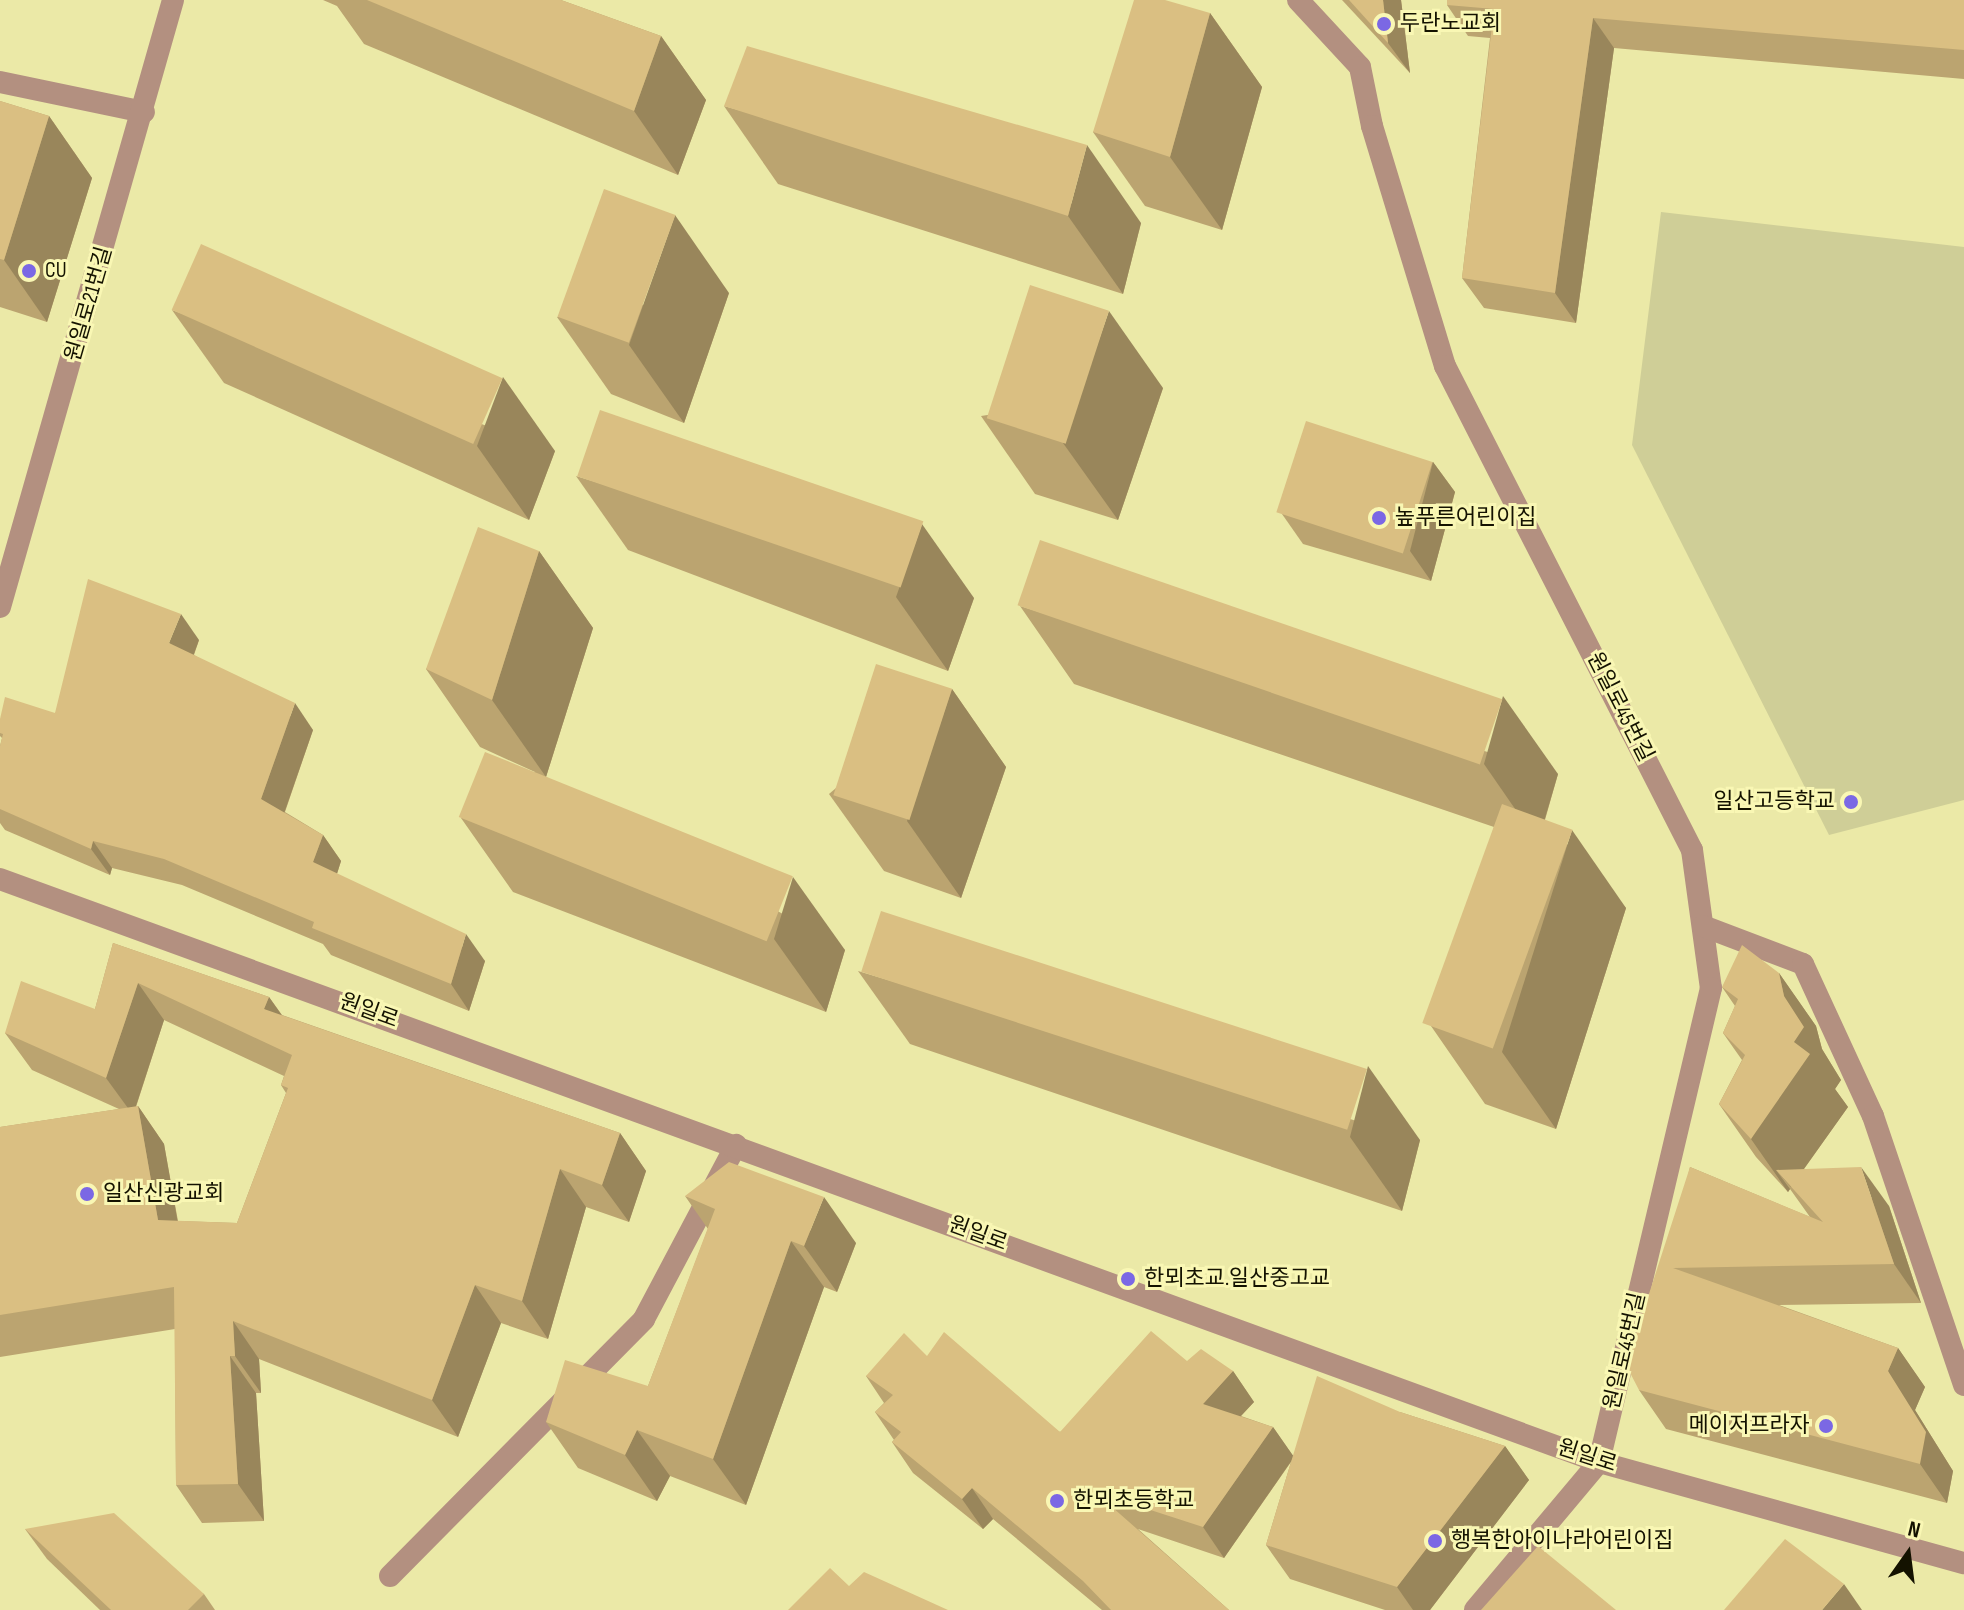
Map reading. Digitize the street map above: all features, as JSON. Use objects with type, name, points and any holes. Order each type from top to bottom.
[{"type":"street","name":"원일로21번길","points":[[0,607],[144,112],[173,0]]},
{"type":"street","name":"원일로45번길","points":[[1298,0],[1327,25],[1360,67],[1372,126],[1445,366],[1692,850],[1711,988],[1599,1462]]},
{"type":"street","points":[[0,82],[144,112]]},
{"type":"street","name":"원일로","points":[[0,879],[1599,1462],[1964,1563]]},
{"type":"street","points":[[1703,926],[1803,964],[1873,1116],[1964,1385]]},
{"type":"street","points":[[390,1576],[644,1319],[736,1145]]},
{"type":"street","points":[[1475,1610],[1599,1462]]},
{"type":"shaded area","points":[[1661,212],[1964,247],[1964,800],[1829,835],[1632,445]]},
{"type":"building","points":[[367,0],[561,0],[661,36],[634,111]]},
{"type":"building","points":[[1134,0],[1165,0],[1210,13],[1170,157],[1093,132]]},
{"type":"building","points":[[1349,0],[1383,0],[1388,43]]},
{"type":"building","points":[[1447,0],[1964,0],[1964,50],[1593,18],[1555,293],[1462,278],[1494,9],[1447,5]]},
{"type":"building","points":[[747,46],[1087,145],[1068,216],[724,106]]},
{"type":"building","points":[[0,101],[49,116],[4,260],[0,259]]},
{"type":"building","points":[[604,189],[675,215],[629,343],[557,317]]},
{"type":"building","points":[[201,244],[502,378],[473,444],[172,310]]},
{"type":"building","points":[[1030,285],[1109,311],[1066,444],[987,418]]},
{"type":"building","points":[[600,410],[923,521],[901,588],[577,476]]},
{"type":"building","points":[[1306,421],[1432,462],[1403,553],[1276,512]]},
{"type":"building","points":[[478,527],[539,551],[492,700],[426,669]]},
{"type":"building","points":[[1040,540],[1502,699],[1480,764],[1018,605]]},
{"type":"building","points":[[88,579],[181,614],[169,643],[295,703],[261,799],[323,835],[313,862],[466,934],[451,984],[312,928],[314,922],[164,859],[93,841],[91,849],[0,809],[0,746],[3,734],[0,733],[0,719],[5,697],[55,713]]},
{"type":"building","points":[[876,664],[952,689],[909,820],[833,795]]},
{"type":"building","points":[[485,752],[793,876],[767,941],[459,817]]},
{"type":"building","points":[[1502,804],[1572,830],[1493,1049],[1422,1023]]},
{"type":"building","points":[[881,911],[1367,1069],[1347,1130],[861,972]]},
{"type":"building","points":[[113,943],[269,997],[264,1009],[620,1133],[602,1185],[560,1169],[522,1301],[475,1285],[432,1400],[233,1321],[235,1356],[230,1356],[238,1484],[176,1485],[174,1287],[0,1315],[0,1127],[138,1106],[158,1220],[237,1223],[288,1088],[281,1085],[292,1055],[138,983],[106,1078],[5,1033],[21,981],[95,1009]]},
{"type":"building","points":[[1742,945],[1779,973],[1784,996],[1804,1027],[1794,1042],[1810,1054],[1751,1139],[1719,1104],[1745,1055],[1723,1033],[1738,999],[1722,987]]},
{"type":"building","points":[[729,1162],[824,1197],[804,1246],[791,1241],[713,1459],[637,1430],[625,1455],[546,1422],[565,1360],[648,1386],[715,1209],[685,1196]]},
{"type":"building","points":[[1690,1167],[1823,1222],[1776,1170],[1861,1167],[1894,1264],[1673,1268],[1898,1348],[1888,1371],[1926,1432],[1920,1464],[1639,1390],[1626,1365]]},
{"type":"building","points":[[1151,1331],[1187,1361],[1201,1349],[1233,1371],[1203,1404],[1273,1427],[1203,1527],[1095,1492],[1229,1610],[1111,1610],[1083,1581],[972,1488],[962,1499],[892,1442],[901,1432],[875,1412],[893,1395],[866,1376],[904,1333],[927,1356],[944,1332],[1060,1432]]},
{"type":"building","points":[[1317,1376],[1400,1412],[1505,1446],[1397,1587],[1266,1545]]},
{"type":"building","points":[[114,1513],[204,1594],[188,1610],[111,1610],[25,1529]]},
{"type":"building","points":[[1785,1539],[1844,1584],[1822,1610],[1724,1610]]},
{"type":"building","points":[[1538,1546],[1616,1610],[1481,1610]]},
{"type":"building","points":[[830,1568],[849,1586],[864,1572],[948,1610],[788,1610]]},
{"type":"place","name":"두란노교회","points":[[1384,24]]},
{"type":"place","name":"CU","points":[[29,271]]},
{"type":"place","name":"높푸른어린이집","points":[[1379,518]]},
{"type":"place","name":"일산고등학교","points":[[1851,802]]},
{"type":"place","name":"일산신광교회","points":[[87,1194]]},
{"type":"place","name":"한뫼초교.일산중고교","points":[[1128,1279]]},
{"type":"place","name":"메이저프라자","points":[[1826,1426]]},
{"type":"place","name":"한뫼초등학교","points":[[1057,1501]]},
{"type":"place","name":"행복한아이나라어린이집","points":[[1435,1541]]}]
